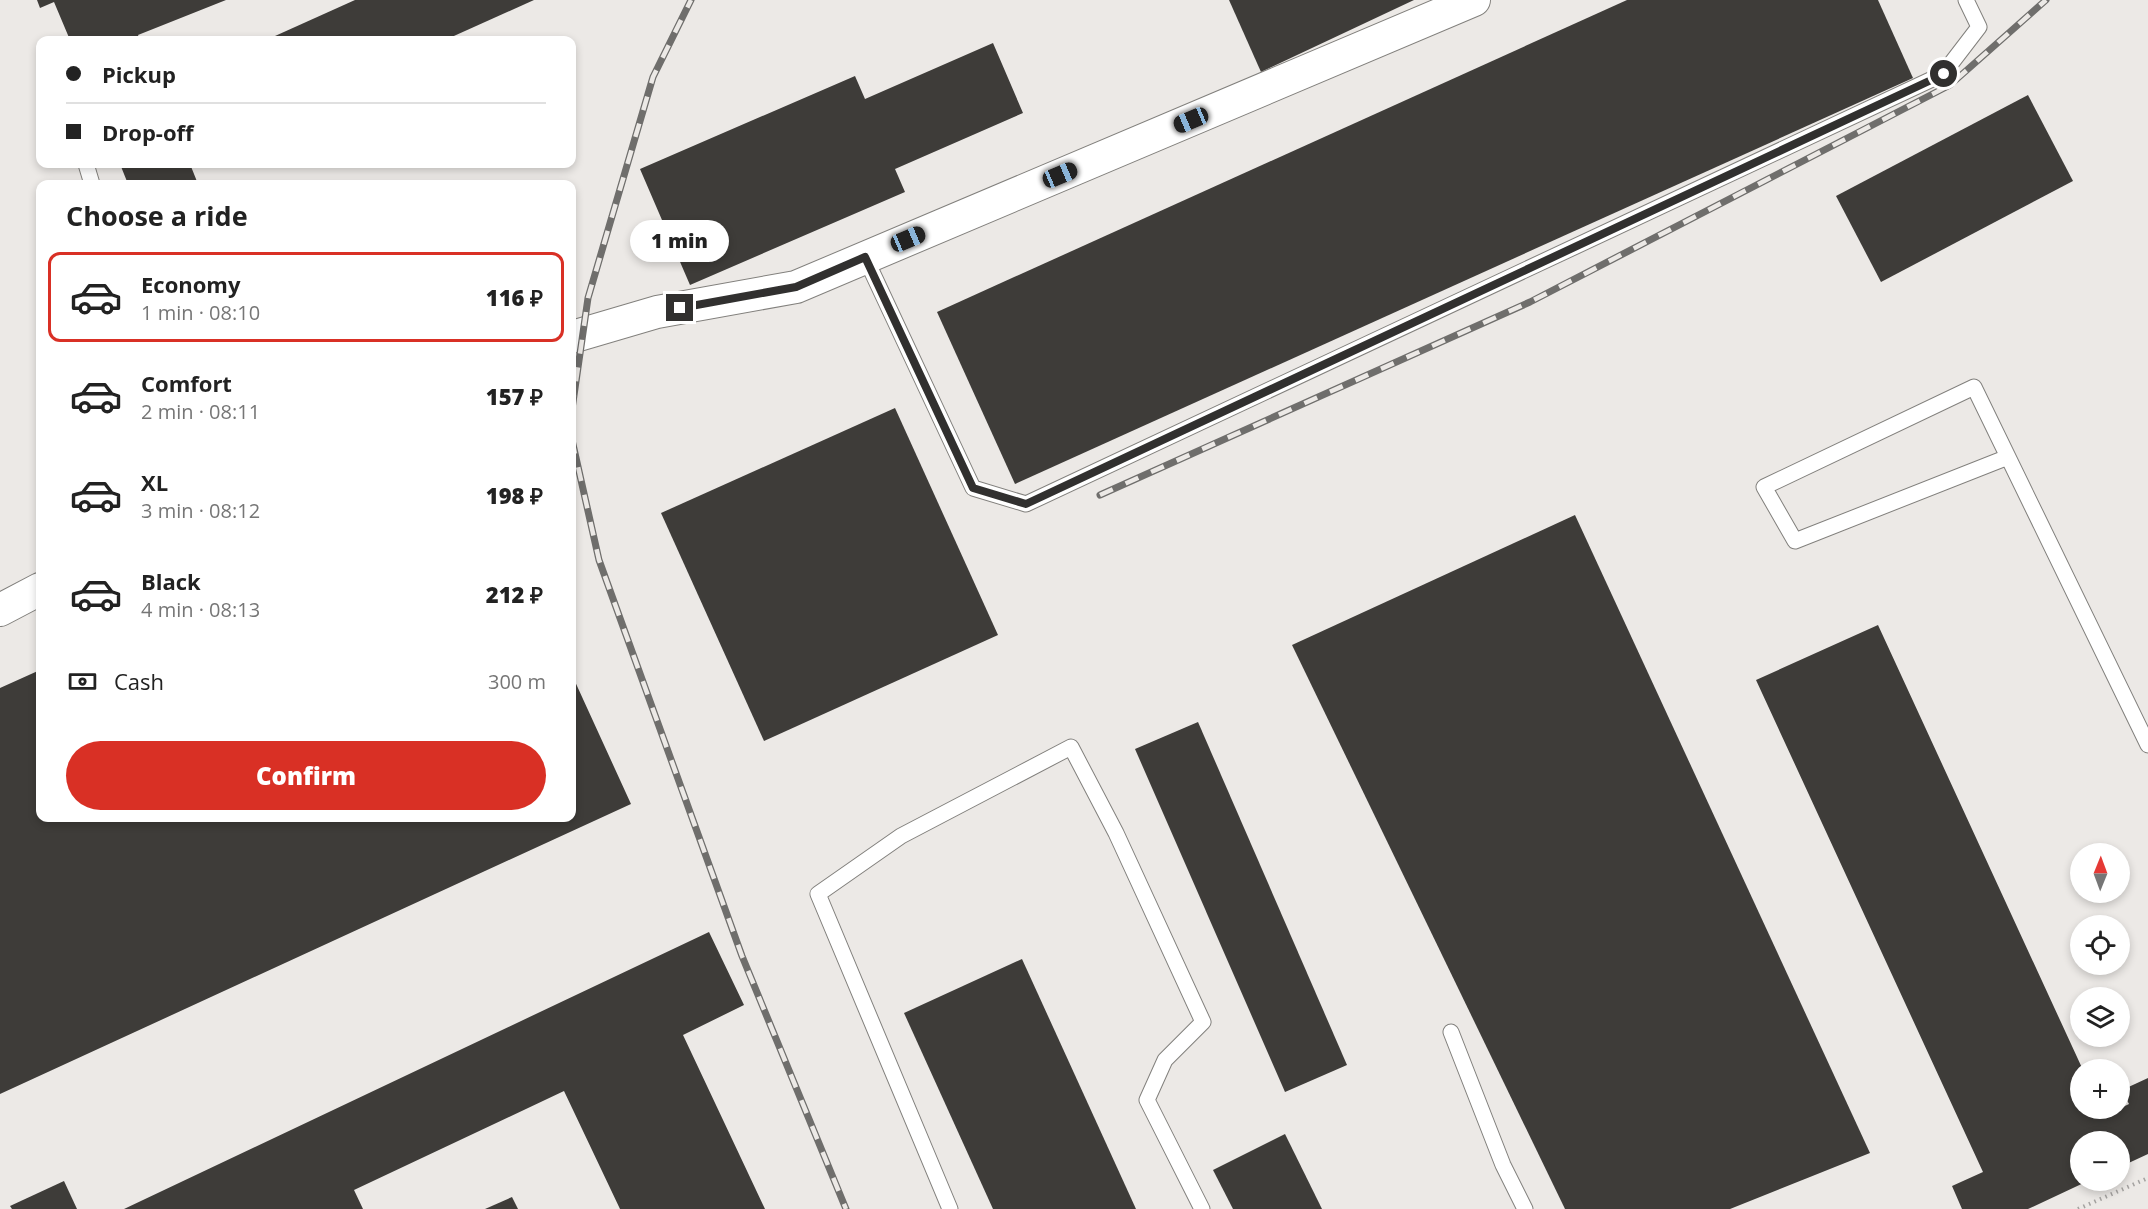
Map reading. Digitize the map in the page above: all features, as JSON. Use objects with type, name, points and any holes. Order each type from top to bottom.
[{"type":"street","points":[[576,336],[657,312],[796,287],[1474,0]]},
{"type":"street","points":[[0,610],[36,591]]},
{"type":"lane","points":[[865,257],[973,488],[1026,504],[1944,74],[1979,27],[1966,0]]},
{"type":"lane","points":[[2008,457],[1795,541],[1764,487],[1974,387],[2008,457],[2148,746]]},
{"type":"lane","points":[[950,1209],[818,894],[901,836],[1071,747],[1116,833],[1203,1022],[1165,1060],[1147,1100],[1202,1209]]},
{"type":"lane","points":[[1451,1032],[1503,1165],[1525,1209]]},
{"type":"path","points":[[2078,1209],[2148,1178]]},
{"type":"building","points":[[37,0],[226,0],[138,36],[68,36],[54,2],[40,8]]},
{"type":"building","points":[[355,0],[534,0],[454,36],[275,36]]},
{"type":"building","points":[[1229,0],[1414,0],[1261,72]]},
{"type":"building","points":[[1627,0],[1878,0],[1913,78],[1015,484],[937,312]]},
{"type":"building","points":[[993,43],[1023,113],[895,169],[905,192],[690,285],[640,169],[855,76],[865,99]]},
{"type":"building","points":[[2028,95],[2073,181],[1881,282],[1836,196]]},
{"type":"building","points":[[122,168],[192,168],[196,180],[126,180]]},
{"type":"building","points":[[895,408],[998,635],[764,741],[661,513]]},
{"type":"building","points":[[1575,515],[1870,1153],[1730,1209],[1565,1209],[1292,645]]},
{"type":"building","points":[[1878,625],[2070,1042],[2070,1047],[2072,1047],[2078,1059],[2070,1059],[2070,1119],[2130,1119],[2130,1086],[2148,1078],[2148,1154],[2130,1162],[2130,1131],[2070,1131],[2070,1189],[2028,1209],[1962,1209],[1952,1186],[1983,1172],[1756,680]]},
{"type":"building","points":[[36,672],[36,822],[576,822],[576,684],[631,804],[0,1094],[0,688]]},
{"type":"building","points":[[1198,722],[1347,1065],[1285,1092],[1135,749]]},
{"type":"building","points":[[709,932],[744,1005],[683,1035],[765,1209],[620,1209],[564,1091],[354,1190],[363,1209],[124,1209]]},
{"type":"building","points":[[1022,959],[1136,1209],[993,1209],[904,1013]]},
{"type":"building","points":[[1285,1134],[1322,1209],[1233,1209],[1213,1170]]},
{"type":"building","points":[[64,1181],[77,1209],[12,1209],[10,1206]]},
{"type":"building","points":[[512,1197],[518,1209],[485,1209]]},
{"type":"railway","points":[[576,381],[588,298],[653,77],[691,0]]},
{"type":"railway","points":[[1100,495],[1530,302],[1950,85],[2046,0]]},
{"type":"railway","points":[[576,458],[599,560],[742,956],[846,1209]]},
{"type":"route","points":[[680,308],[796,287],[865,257],[973,488],[1026,504],[1944,74]]}]
